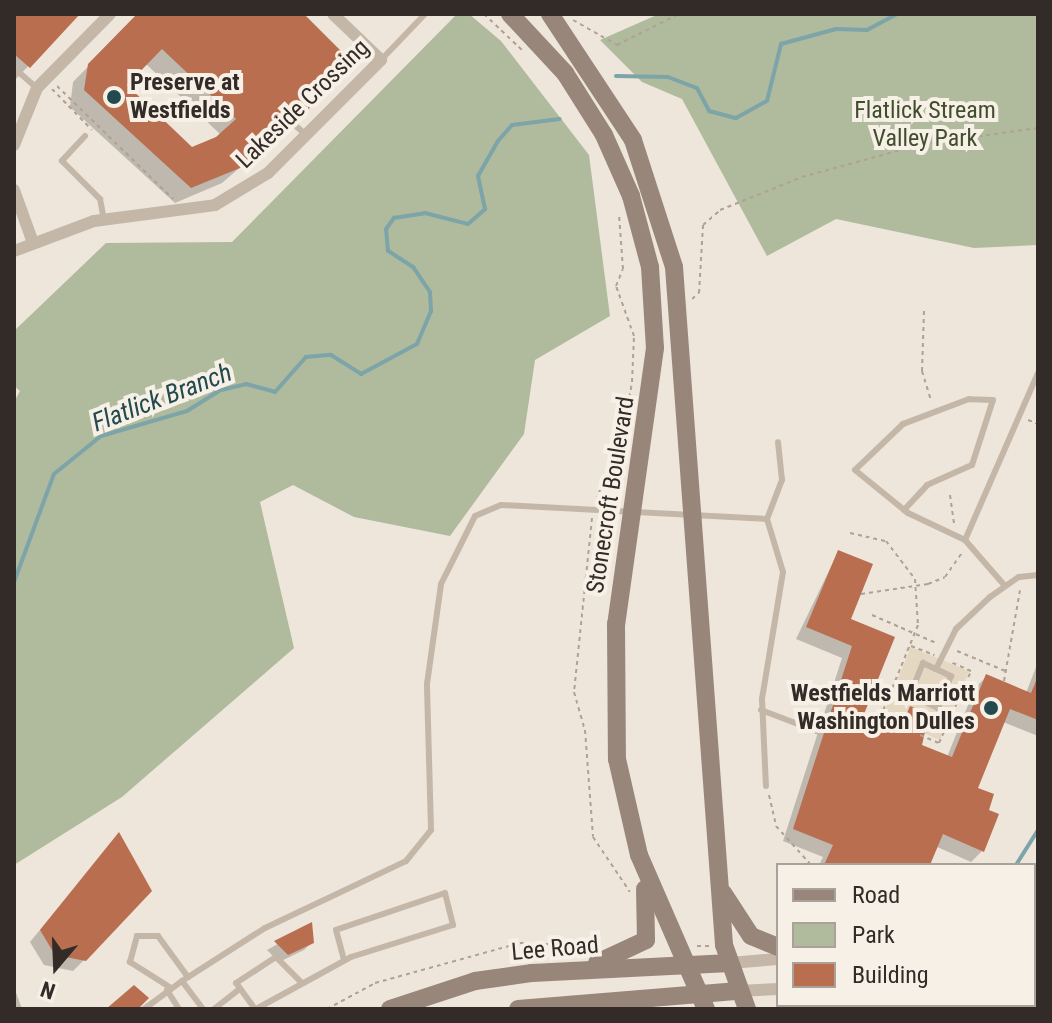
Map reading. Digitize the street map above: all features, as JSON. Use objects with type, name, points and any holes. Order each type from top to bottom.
[{"type":"main road","name":"Stonecroft Boulevard","points":[[510,14],[581,97],[642,231],[655,348],[613,690],[617,759],[639,855],[686,956],[702,1002]]},
{"type":"main road","points":[[557,21],[646,171],[679,310],[718,883],[730,963],[747,1009]]},
{"type":"main road","points":[[532,973],[611,961],[646,940],[639,855]]},
{"type":"main road","points":[[718,883],[751,936],[776,946]]},
{"type":"main road","name":"Lee Road","points":[[390,1009],[475,981],[532,973],[686,956],[730,963]]},
{"type":"main road","points":[[523,1008],[702,1002],[738,991]]},
{"type":"main road","points":[[523,1008],[571,1009]]},
{"type":"street","points":[[14,145],[43,82],[110,14]]},
{"type":"street","points":[[333,14],[381,60]]},
{"type":"street","name":"Lakeside Crossing","points":[[14,251],[32,240],[104,220],[188,212],[250,187],[307,136],[381,60]]},
{"type":"street","points":[[14,190],[32,240]]},
{"type":"street","points":[[730,963],[776,959]]},
{"type":"street","points":[[738,991],[776,989]]},
{"type":"lane","name":"Lakeside Crossing","points":[[381,60],[425,14]]},
{"type":"lane","points":[[14,68],[43,82]]},
{"type":"lane","points":[[294,124],[307,136]]},
{"type":"lane","points":[[85,136],[62,161],[100,199],[104,220]]},
{"type":"lane","points":[[966,541],[1038,373]]},
{"type":"lane","points":[[904,510],[927,485],[972,465],[996,404],[980,396],[935,410],[886,433],[855,470],[904,510],[966,541],[1005,586]]},
{"type":"lane","points":[[766,786],[761,710],[783,572],[767,519],[782,480],[778,442]]},
{"type":"lane","points":[[144,1009],[169,989],[265,928],[406,861],[431,830],[427,684],[441,584],[454,550],[475,516],[501,505],[633,516],[767,519]]},
{"type":"lane","points":[[936,669],[956,629],[1005,586],[1038,575]]},
{"type":"lane","points":[[923,663],[936,669],[951,676],[938,708],[910,695],[923,663]]},
{"type":"lane","points":[[761,710],[819,732]]},
{"type":"lane","points":[[300,981],[276,957],[236,983],[256,1009],[300,981],[344,960],[453,925],[445,893],[336,930],[344,960]]},
{"type":"lane","points":[[179,1009],[169,989],[130,962],[137,936],[158,936],[203,1009]]},
{"type":"lane","points":[[214,1009],[240,989]]},
{"type":"path","points":[[484,14],[530,58]]},
{"type":"path","points":[[557,21],[580,21],[617,45],[679,14]]},
{"type":"path","points":[[43,82],[92,129],[85,136]]},
{"type":"path","points":[[43,82],[188,212]]},
{"type":"path","points":[[679,310],[699,293],[703,225],[720,210],[802,177],[923,144],[1038,128]]},
{"type":"path","points":[[615,200],[623,269],[616,286],[634,336],[632,382],[593,513],[574,692],[585,730],[593,837],[632,896]]},
{"type":"path","points":[[924,311],[922,371],[935,410]]},
{"type":"path","points":[[950,495],[957,517],[951,532]]},
{"type":"path","points":[[850,533],[886,541],[912,570],[918,625],[880,718],[901,727]]},
{"type":"path","points":[[861,594],[916,588],[945,577],[966,541]]},
{"type":"path","points":[[1004,681],[1020,590]]},
{"type":"path","points":[[766,786],[776,826],[809,863]]},
{"type":"path","points":[[327,1009],[375,983],[520,943],[604,947]]},
{"type":"path","points":[[686,956],[714,945]]},
{"type":"green space","points":[[457,14],[469,14],[501,41],[589,155],[610,316],[535,360],[524,434],[450,536],[354,517],[293,485],[260,502],[294,648],[122,797],[14,865],[14,402],[20,391],[14,386],[14,331],[106,243],[232,242]]},
{"type":"green space","name":"Flatlick Stream Valley Park","points":[[659,14],[1038,14],[1038,245],[974,248],[836,219],[767,256],[682,99],[642,82],[600,40]]},
{"type":"shaded area","points":[[911,647],[969,671],[940,740],[921,732],[910,706],[902,725],[882,717]]},
{"type":"building","points":[[14,14],[80,14],[30,68],[14,54]]},
{"type":"building","name":"Preserve at Westfields","points":[[137,14],[304,14],[353,63],[298,120],[290,119],[276,142],[240,168],[191,188],[84,90],[88,64]],"holes":[[[162,49],[236,119],[216,137],[192,147],[127,85]]]},
{"type":"building","name":"Westfields Marriott Washington Dulles","points":[[838,550],[873,564],[851,619],[895,637],[862,719],[900,729],[910,706],[929,714],[922,745],[952,757],[986,674],[1031,693],[1038,676],[1038,720],[1010,709],[978,788],[994,794],[989,810],[999,814],[984,852],[943,834],[931,863],[825,863],[833,845],[793,829],[852,646],[806,627]]},
{"type":"building","points":[[119,832],[152,891],[86,961],[55,955],[40,930]]},
{"type":"building","points":[[312,922],[314,943],[288,955],[274,941]]},
{"type":"building","points":[[134,985],[149,998],[138,1009],[106,1009]]},
{"type":"waterway","name":"Flatlick Branch","points":[[616,76],[668,77],[697,88],[709,111],[736,118],[767,101],[781,44],[836,29],[867,30],[897,14]]},
{"type":"waterway","name":"Flatlick Branch","points":[[14,582],[54,474],[101,436],[187,411],[221,390],[246,384],[275,392],[306,357],[331,355],[361,374],[417,344],[431,311],[430,292],[413,267],[388,251],[386,229],[394,218],[425,213],[468,224],[485,209],[478,176],[498,141],[512,125],[560,119]]},
{"type":"waterway","points":[[1017,863],[1038,830]]},
{"type":"place","name":"Preserve at Westfields","points":[[114,97]]},
{"type":"place","name":"Westfields Marriott Washington Dulles","points":[[991,708]]}]
